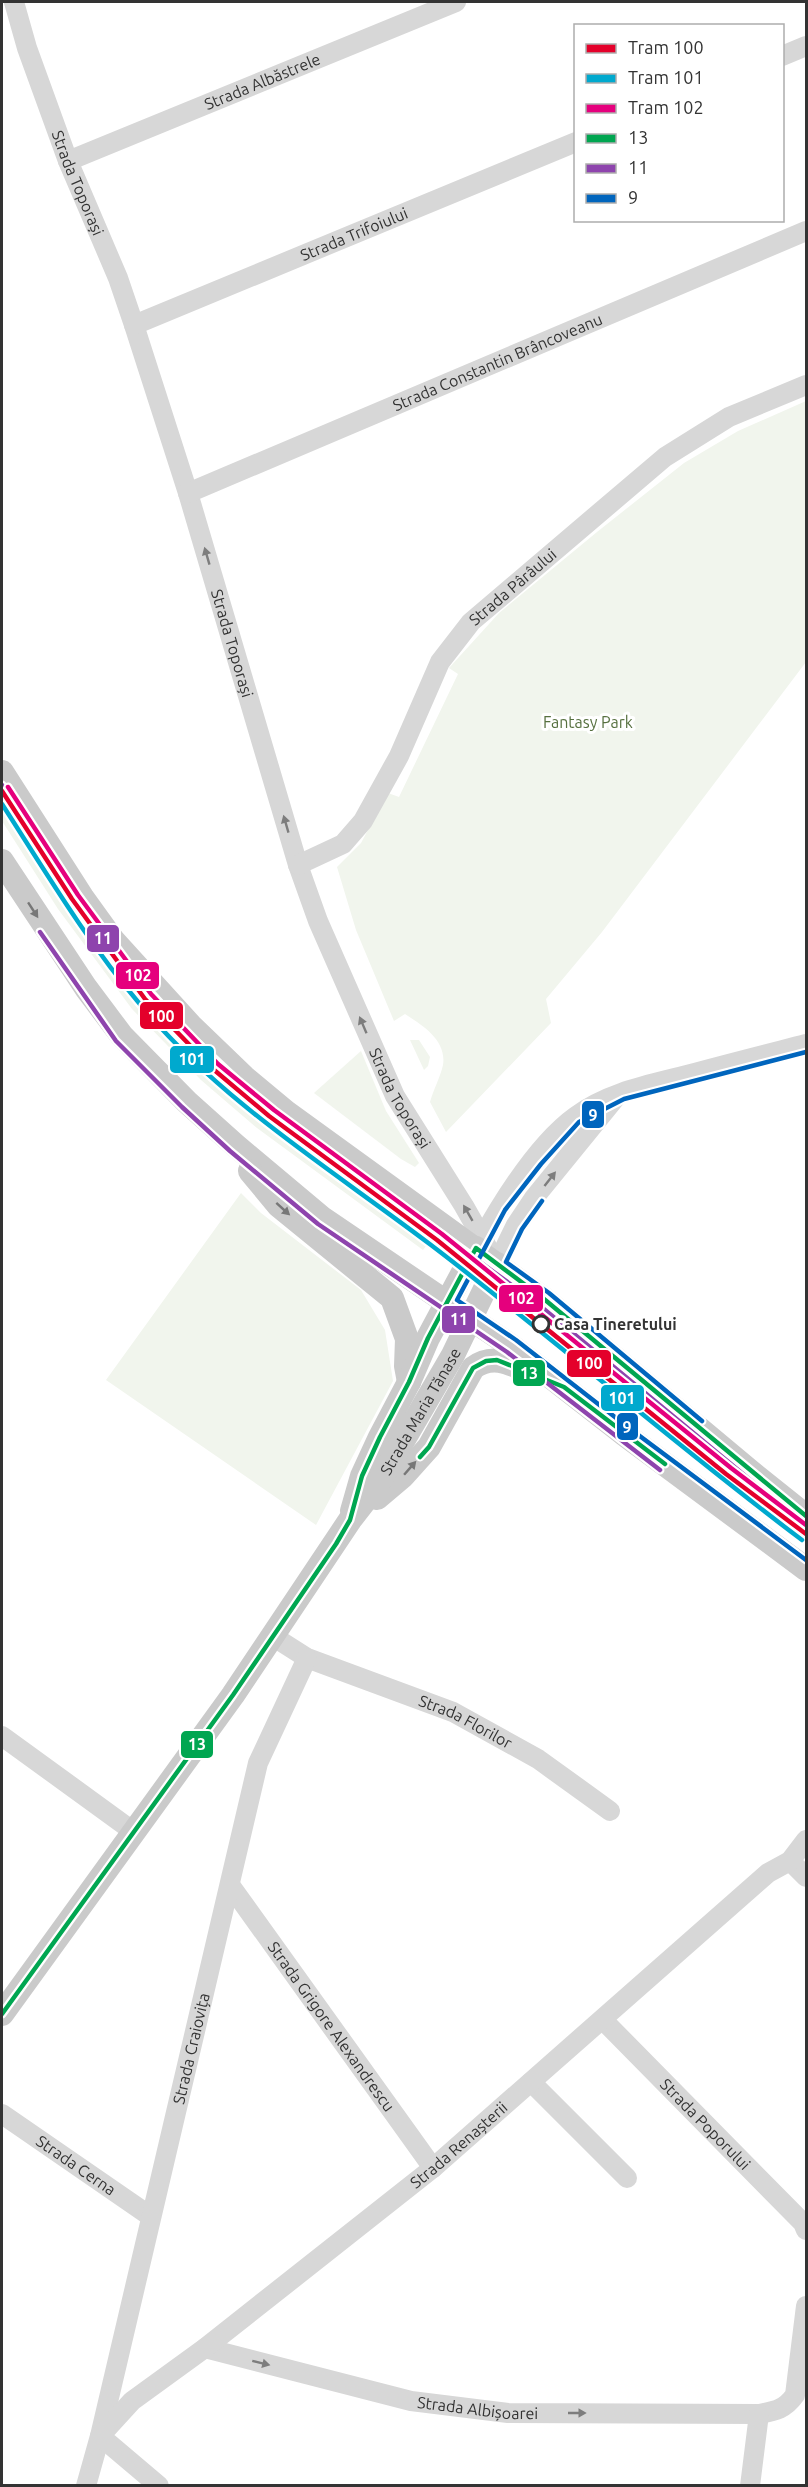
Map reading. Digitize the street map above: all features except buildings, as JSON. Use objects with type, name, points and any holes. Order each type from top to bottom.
[{"type":"main road","points":[[2,772],[82,897],[113,940],[192,1028],[244,1077],[286,1112],[479,1243],[497,1264],[544,1299],[807,1516]]},
{"type":"main road","points":[[2,861],[80,978],[122,1036],[187,1102],[235,1145],[322,1218],[511,1346],[807,1569]]},
{"type":"main road","points":[[235,1145],[255,1178],[279,1206],[392,1298],[407,1339],[406,1366],[409,1383]]},
{"type":"main road","name":"Strada Maria Tănase","points":[[350,1520],[362,1476],[409,1383],[428,1338],[479,1243]]},
{"type":"main road","name":"Strada Maria Tănase","points":[[2,2014],[274,1637],[350,1520],[378,1484],[445,1371],[497,1264]]},
{"type":"main road","points":[[350,1520],[403,1476],[429,1447],[473,1368],[482,1361],[501,1360],[564,1387]]},
{"type":"street","name":"Strada Albăstrele","points":[[69,161],[456,2]]},
{"type":"street","name":"Strada Toporași","points":[[11,7],[69,161],[118,278],[134,325],[188,493],[298,865],[318,921],[395,1096],[479,1243]]},
{"type":"street","points":[[784,56],[807,46]]},
{"type":"street","name":"Strada Trifoiului","points":[[134,325],[574,143]]},
{"type":"street","name":"Strada Constantin Brâncoveanu","points":[[188,493],[807,231]]},
{"type":"street","name":"Strada Pârâului","points":[[298,865],[343,844],[363,821],[399,756],[440,662],[471,622],[665,457],[729,417],[807,385]]},
{"type":"street","points":[[479,1243],[499,1206],[558,1132],[575,1116],[621,1092],[807,1044]]},
{"type":"street","points":[[497,1264],[516,1225],[534,1198],[621,1092]]},
{"type":"street","points":[[274,1637],[307,1658]]},
{"type":"street","name":"Strada Florilor","points":[[307,1658],[453,1712],[538,1759],[610,1811]]},
{"type":"street","name":"Strada Craiovița","points":[[86,2486],[100,2436],[258,1763],[307,1658]]},
{"type":"street","points":[[2,1736],[134,1832]]},
{"type":"street","name":"Strada Renașterii","points":[[100,2436],[132,2401],[205,2348],[433,2168],[768,1873],[790,1861],[807,1840]]},
{"type":"street","points":[[790,1861],[807,1877]]},
{"type":"street","name":"Strada Grigore Alexandrescu","points":[[230,1885],[433,2168]]},
{"type":"street","name":"Strada Poporului","points":[[603,2020],[795,2215],[807,2230]]},
{"type":"street","points":[[531,2082],[627,2178]]},
{"type":"street","name":"Strada Cerna","points":[[2,2114],[150,2216]]},
{"type":"street","points":[[750,2486],[759,2414],[778,2411],[787,2406],[795,2396],[807,2306]]},
{"type":"street","name":"Strada Albișoarei","points":[[205,2348],[411,2401],[508,2413],[759,2414]]},
{"type":"street","points":[[100,2436],[159,2486]]},
{"type":"green space","name":"Fantasy Park","points":[[806,401],[806,662],[602,932],[546,999],[551,1023],[446,1132],[430,1102],[443,1065],[441,1048],[432,1034],[405,1014],[394,1021],[356,930],[337,867],[361,843],[388,793],[399,797],[458,674],[449,668],[499,613],[684,463],[738,431]]},
{"type":"green space","points":[[2,801],[67,902],[141,1002],[208,1072],[264,1119],[430,1241],[423,1250],[257,1128],[201,1080],[132,1009],[58,909],[2,821]]},
{"type":"green space","points":[[410,1040],[419,1040],[430,1057],[428,1066],[424,1070]]},
{"type":"green space","points":[[361,1051],[386,1111],[419,1163],[415,1167],[401,1159],[314,1093]]},
{"type":"green space","points":[[241,1193],[261,1213],[361,1290],[385,1330],[393,1381],[316,1525],[106,1380]]},
{"type":"tram line","name":"102","points":[[8,787],[78,895],[151,994],[218,1064],[274,1110],[442,1234],[731,1468],[806,1525]]},
{"type":"tram line","name":"100","points":[[2,791],[72,899],[145,999],[213,1069],[269,1116],[437,1240],[726,1474],[806,1534]]},
{"type":"tram line","name":"101","points":[[2,804],[68,906],[120,980],[171,1038],[205,1071],[278,1132],[478,1281],[802,1540]]},
{"type":"transit line","name":"11","points":[[2,785],[76,901],[107,944],[186,1032],[239,1082],[282,1118],[539,1305],[801,1522]]},
{"type":"transit line","name":"11","points":[[40,932],[116,1041],[230,1151],[318,1224],[507,1352],[660,1470]]},
{"type":"transit line","name":"9","points":[[806,1052],[624,1099],[579,1122],[541,1164],[505,1210],[457,1300],[516,1340],[629,1428],[806,1560]]},
{"type":"transit line","name":"9","points":[[542,1201],[522,1229],[506,1262],[549,1293],[702,1421]]},
{"type":"transit line","name":"13","points":[[2,2014],[233,1695],[336,1544],[350,1520],[362,1476],[380,1437],[409,1382],[428,1338],[476,1248],[544,1299],[806,1516]]},
{"type":"transit line","name":"13","points":[[420,1457],[429,1447],[473,1368],[486,1361],[497,1360],[564,1387],[665,1464]]},
{"type":"place","name":"Casa Tineretului","points":[[541,1324]]}]
